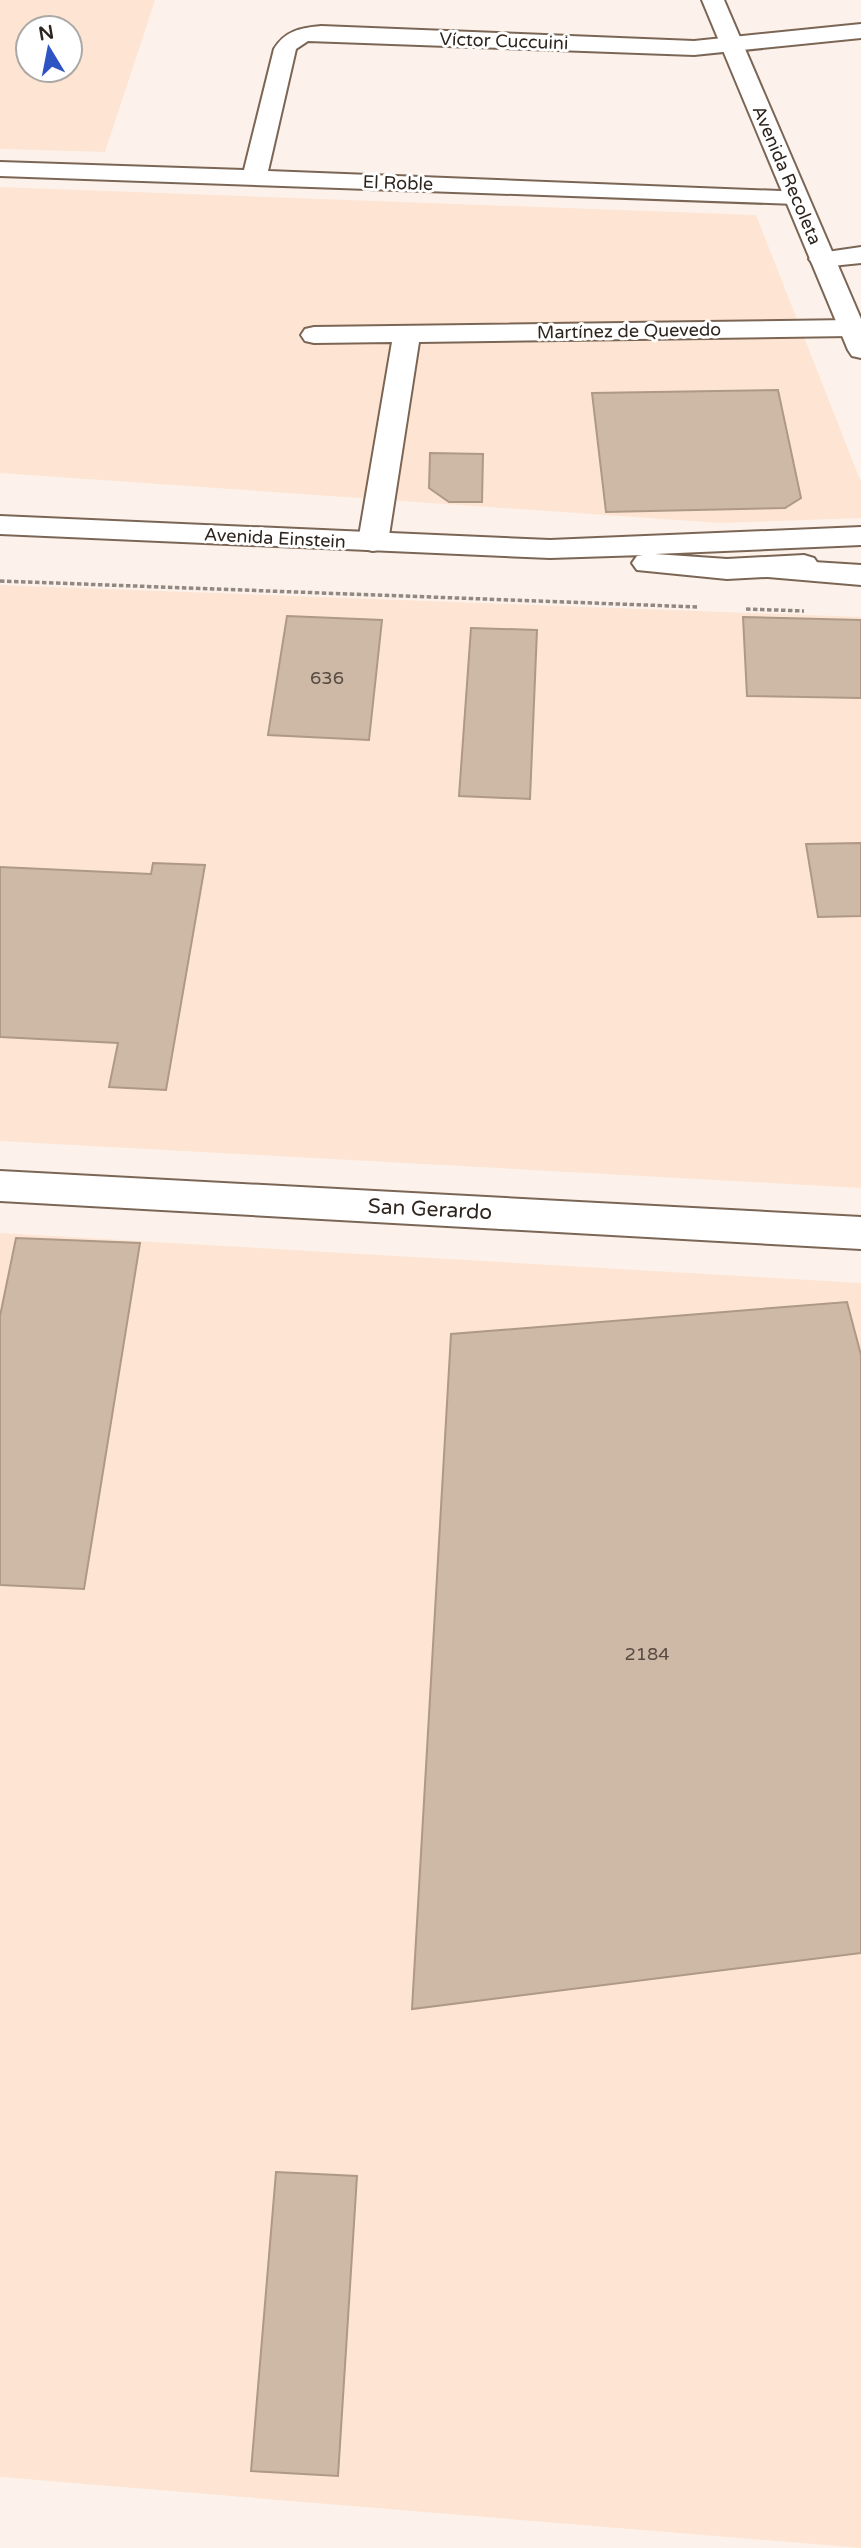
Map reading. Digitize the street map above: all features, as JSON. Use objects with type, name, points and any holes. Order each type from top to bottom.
[{"type":"street","name":"Avenida Recoleta","points":[[713,0],[856,339]]},
{"type":"street","name":"Víctor Cuccuini","points":[[254,178],[285,48],[288,43],[302,35],[321,33],[663,47],[732,45],[861,31]]},
{"type":"street","name":"El Roble","points":[[0,169],[796,197]]},
{"type":"street","points":[[822,259],[861,255]]},
{"type":"street","points":[[373,542],[407,334]]},
{"type":"street","name":"Martínez de Quevedo","points":[[314,335],[856,339]]},
{"type":"street","name":"Avenida Einstein","points":[[0,525],[550,549],[861,536]]},
{"type":"street","name":"Avenida Einstein","points":[[550,549],[678,567],[766,569],[861,556]]},
{"type":"street","points":[[766,569],[861,575]]},
{"type":"street","name":"San Gerardo","points":[[0,1186],[861,1233]]},
{"type":"path","points":[[0,581],[708,608]]},
{"type":"path","points":[[736,609],[806,611]]},
{"type":"shaded area","points":[[0,0],[155,0],[105,152],[0,149]]},
{"type":"shaded area","points":[[0,187],[756,215],[861,482],[861,518],[720,523],[0,473]]},
{"type":"shaded area","points":[[0,585],[861,617],[861,1188],[0,1141]]},
{"type":"shaded area","points":[[0,1233],[861,1283],[861,2548],[0,2477]]},
{"type":"building","points":[[778,390],[801,498],[785,508],[606,512],[592,393]]},
{"type":"building","points":[[430,453],[483,454],[482,502],[449,502],[429,488]]},
{"type":"building","points":[[287,616],[382,620],[369,740],[268,735]]},
{"type":"building","points":[[743,617],[861,620],[861,698],[747,696]]},
{"type":"building","points":[[471,628],[537,630],[530,799],[459,796]]},
{"type":"building","points":[[861,843],[861,916],[818,917],[806,844]]},
{"type":"building","points":[[153,863],[205,865],[166,1090],[109,1087],[118,1043],[0,1037],[0,867],[151,874]]},
{"type":"building","points":[[16,1238],[140,1243],[84,1589],[0,1585],[0,1316]]},
{"type":"building","points":[[847,1302],[861,1355],[861,1953],[412,2009],[451,1334]]},
{"type":"building","points":[[276,2172],[357,2176],[338,2476],[251,2471]]}]
